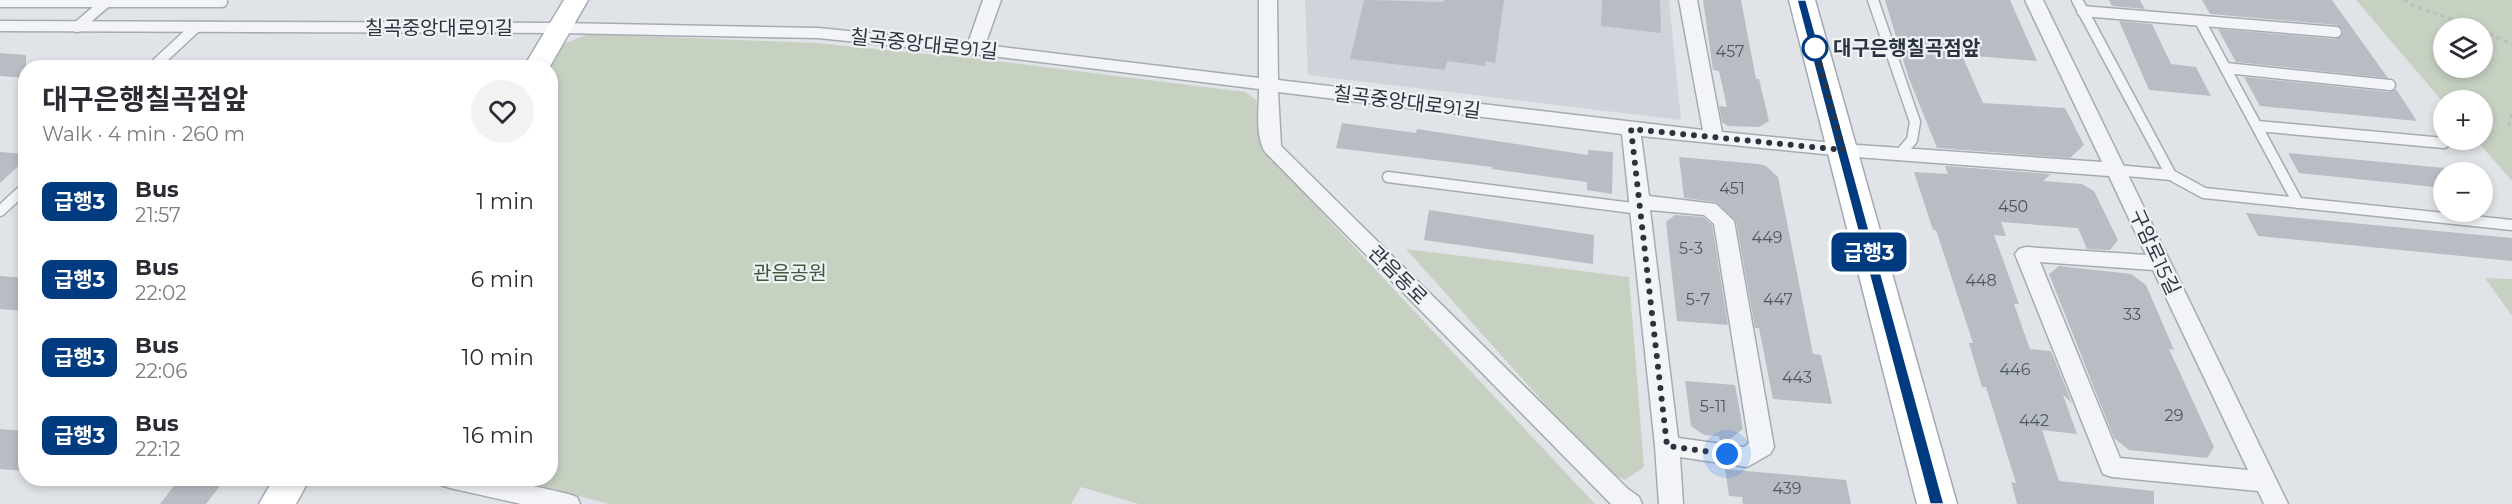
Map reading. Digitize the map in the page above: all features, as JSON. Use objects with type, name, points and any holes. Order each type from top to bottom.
[{"type":"main road","points":[[541,60],[576,0]]},
{"type":"main road","points":[[1802,0],[1937,504]]},
{"type":"main road","points":[[277,504],[288,486]]},
{"type":"street","points":[[975,49],[992,0]]},
{"type":"street","name":"관음동로","points":[[1268,0],[1268,86],[1272,148],[1619,496],[1630,504]]},
{"type":"street","points":[[1688,0],[1714,138]]},
{"type":"street","name":"구암로15길","points":[[2034,0],[2276,504]]},
{"type":"street","name":"칠곡중앙대로91길","points":[[0,26],[560,28],[818,33],[975,49],[1714,138],[1899,155],[2116,170]]},
{"type":"street","points":[[1631,129],[1667,446],[1671,504]]},
{"type":"street","points":[[1640,206],[1709,209],[1724,221],[1762,447],[1747,457],[1667,446]]},
{"type":"street","points":[[2159,263],[2026,254],[2112,466],[2265,482]]},
{"type":"street","points":[[486,486],[568,504]]},
{"type":"lane","points":[[1873,0],[1915,122],[1916,132],[1909,147],[1899,155]]},
{"type":"lane","points":[[2077,0],[2171,175]]},
{"type":"lane","points":[[77,27],[109,1]]},
{"type":"lane","points":[[0,2],[222,2]]},
{"type":"lane","points":[[2082,11],[2336,32]]},
{"type":"lane","points":[[2200,21],[2298,202]]},
{"type":"lane","points":[[161,60],[195,28]]},
{"type":"lane","points":[[2226,68],[2390,85]]},
{"type":"lane","points":[[2257,126],[2433,143]]},
{"type":"lane","points":[[2116,170],[2171,175],[2204,193],[2512,225]]},
{"type":"lane","points":[[1388,177],[1640,206]]},
{"type":"lane","points":[[0,211],[18,194]]},
{"type":"path","points":[[2404,0],[2414,6],[2448,18]]},
{"type":"path","points":[[2493,36],[2512,44]]},
{"type":"path","points":[[2512,114],[2509,124],[2512,128]]},
{"type":"shaded area","points":[[1305,0],[1669,0],[1681,120],[1308,75]]},
{"type":"green space","points":[[2356,0],[2512,0],[2512,181],[2485,150],[2493,150],[2493,90],[2433,90]]},
{"type":"green space","name":"관음공원","points":[[589,34],[816,43],[979,59],[1245,92],[1256,100],[1267,154],[1595,504],[1139,504],[1081,487],[1071,504],[609,504],[542,486],[558,486],[558,60],[553,60],[563,44]]},
{"type":"green space","points":[[1406,249],[1629,277],[1644,467],[1625,480],[1604,470]]},
{"type":"green space","points":[[2485,278],[2512,279],[2512,316]]},
{"type":"building","points":[[1364,0],[1443,2],[1444,0],[1504,0],[1495,63],[1486,61],[1485,66],[1447,61],[1445,70],[1350,59]]},
{"type":"building","points":[[1602,0],[1660,0],[1661,33],[1601,26]]},
{"type":"building","points":[[1703,0],[1741,0],[1756,79],[1759,79],[1769,121],[1759,127],[1728,126],[1722,122],[1719,106],[1727,107],[1719,71],[1713,70]]},
{"type":"building","points":[[1885,0],[2010,0],[2037,61],[1962,55],[1983,103],[2065,108],[2084,145],[2070,158],[1937,148],[1908,76]]},
{"type":"building","points":[[2109,0],[2140,0],[2145,9],[2112,6]]},
{"type":"building","points":[[2202,0],[2332,0],[2388,78],[2236,62],[2218,29],[2335,39],[2341,36],[2343,30],[2337,25],[2210,14]]},
{"type":"building","points":[[2119,21],[2152,24],[2171,64],[2196,67],[2211,96],[2149,90]]},
{"type":"building","points":[[0,53],[26,55],[26,60],[18,60],[18,77],[0,76]]},
{"type":"building","points":[[2244,77],[2389,92],[2396,89],[2417,121],[2260,106]]},
{"type":"building","points":[[1342,123],[1416,133],[1417,129],[1588,155],[1588,150],[1613,152],[1612,194],[1587,190],[1587,182],[1492,169],[1492,167],[1336,148]]},
{"type":"building","points":[[0,152],[18,153],[18,166],[0,183]]},
{"type":"building","points":[[2288,153],[2433,167],[2433,187],[2299,173]]},
{"type":"building","points":[[1679,157],[1759,164],[1766,166],[1778,177],[1813,354],[1821,355],[1832,404],[1773,399],[1759,328],[1755,328],[1736,221],[1716,202],[1684,198]]},
{"type":"building","points":[[1945,166],[2051,174],[2043,181],[2082,184],[2094,191],[2118,240],[2110,250],[2087,249],[2078,228],[2001,222],[2006,236],[1994,235],[2019,304],[2014,304],[2030,349],[2051,351],[2072,403],[2063,395],[2077,434],[2042,430],[2059,481],[2154,491],[2154,504],[2017,504],[2011,482],[2016,483],[1986,387],[1982,387],[1969,343],[1973,343],[1936,230],[1933,230],[1914,172],[1948,174]]},
{"type":"building","points":[[1429,210],[1594,235],[1593,264],[1424,240]]},
{"type":"building","points":[[2246,213],[2512,238],[2512,261],[2258,236]]},
{"type":"building","points":[[1675,215],[1703,217],[1712,225],[1728,325],[1677,321],[1666,222]]},
{"type":"building","points":[[2059,266],[2131,274],[2146,285],[2174,350],[2169,349],[2214,447],[2207,458],[2129,450],[2114,438],[2049,274]]},
{"type":"building","points":[[0,276],[18,277],[18,310],[0,309]]},
{"type":"building","points":[[1685,381],[1735,385],[1743,429],[1726,442],[1720,441],[1719,436],[1704,435],[1691,426]]},
{"type":"building","points":[[0,429],[18,430],[18,470],[0,469]]},
{"type":"building","points":[[1725,469],[1846,480],[1851,504],[1743,504],[1742,497],[1729,496]]},
{"type":"building","points":[[174,486],[220,486],[206,504],[160,504]]},
{"type":"bus line","name":"급행3","points":[[1802,0],[1937,504]]},
{"type":"place","name":"대구은행칠곡점앞","points":[[1815,48]]},
{"type":"route","points":[[1727,454],[1667,446],[1631,129],[1843,150],[1813,40],[1815,48]]}]
